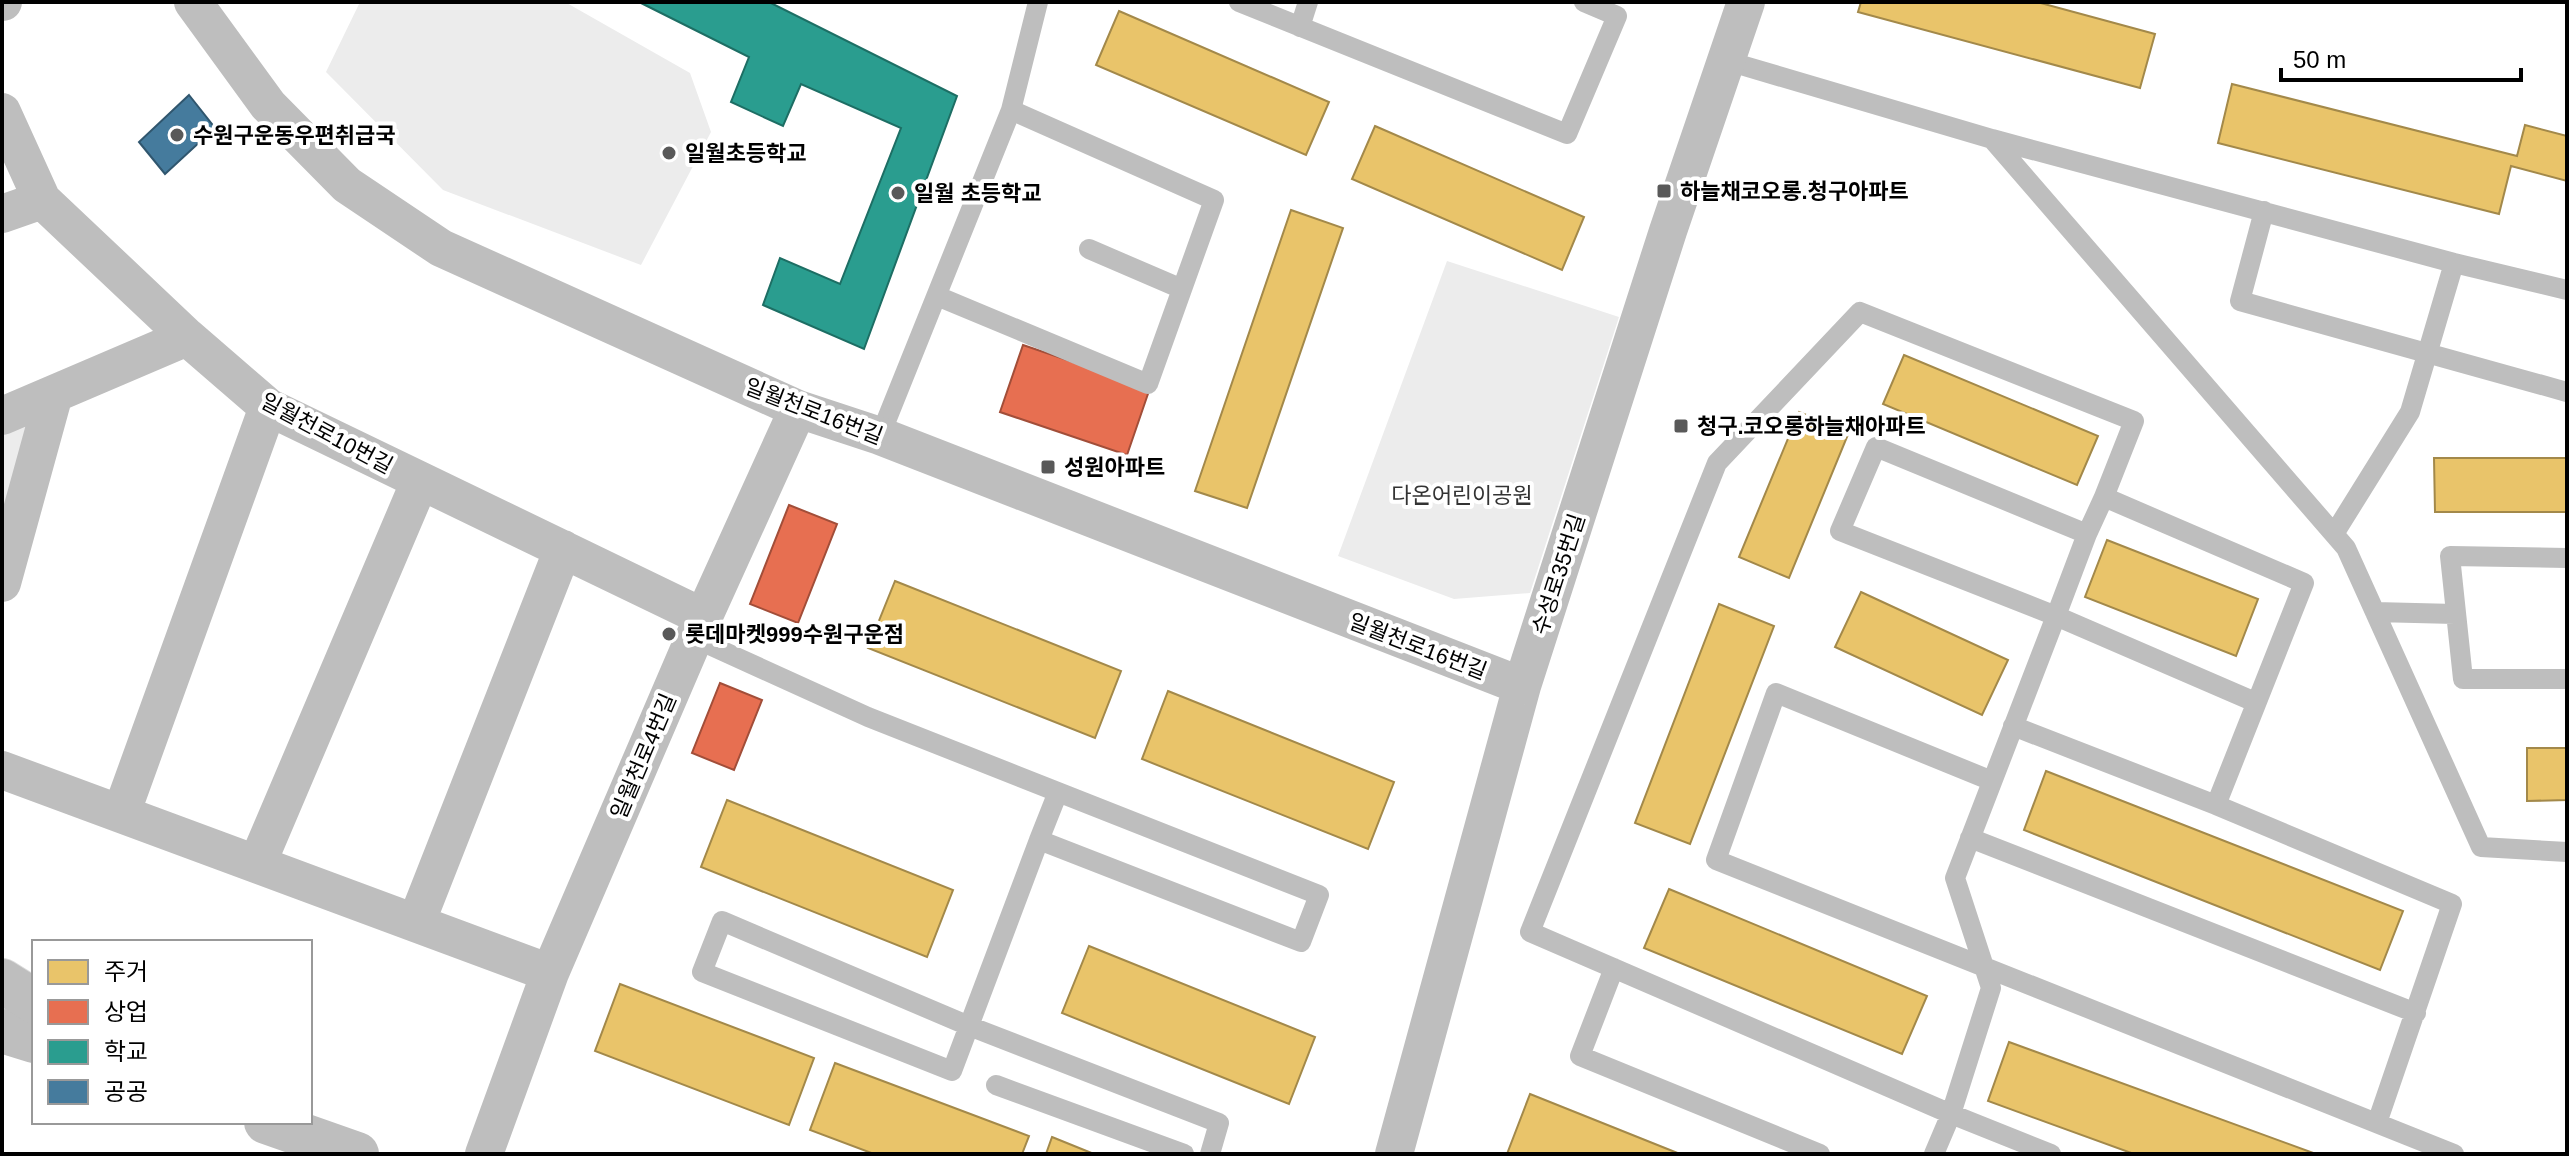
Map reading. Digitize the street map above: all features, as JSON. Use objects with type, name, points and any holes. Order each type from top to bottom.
[{"type":"street","name":"일월천로16번길","points":[[193,2],[268,105],[347,185],[441,248],[798,409],[880,436],[1522,686]]},
{"type":"street","name":"수성로35번길","points":[[1394,1154],[1522,686],[1724,60],[1746,2]]},
{"type":"street","name":"일월천로10번길","points":[[2,112],[42,200],[187,337],[268,407],[563,549],[698,627]]},
{"type":"street","points":[[2,214],[42,200]]},
{"type":"street","points":[[2,416],[187,337]]},
{"type":"street","points":[[2,583],[54,394]]},
{"type":"street","points":[[121,814],[268,407]]},
{"type":"street","name":"일월천로4번길","points":[[484,1154],[550,973],[698,627],[798,409]]},
{"type":"street","points":[[257,864],[420,481]]},
{"type":"street","points":[[416,923],[563,549]]},
{"type":"street","points":[[2,770],[550,973]]},
{"type":"street","points":[[2,981],[32,1000]]},
{"type":"street","points":[[2,1031],[32,1040]]},
{"type":"street","points":[[272,1124],[357,1154]]},
{"type":"lane","points":[[880,436],[1011,110],[1038,2]]},
{"type":"lane","points":[[1239,2],[1567,134],[1617,16],[1584,2]]},
{"type":"lane","points":[[1300,27],[1308,2]]},
{"type":"lane","points":[[1724,60],[1992,139],[2454,263],[2567,290]]},
{"type":"lane","points":[[937,296],[1148,384],[1214,200],[1011,110]]},
{"type":"lane","points":[[1992,139],[2346,548],[2481,847],[2567,852]]},
{"type":"lane","points":[[2264,211],[2240,301],[2567,392]]},
{"type":"lane","points":[[1089,249],[1182,289]]},
{"type":"lane","points":[[2334,534],[2410,412],[2454,263]]},
{"type":"lane","points":[[1934,1154],[1951,1114],[1991,988],[1955,878],[2087,534],[2134,421],[1860,312],[1717,463],[1530,932],[1951,1114],[2051,1154]]},
{"type":"lane","points":[[2087,534],[1876,447],[1840,531],[2056,616],[2255,702]]},
{"type":"lane","points":[[2104,497],[2304,583],[2216,805]]},
{"type":"lane","points":[[2567,558],[2450,556],[2463,679],[2567,679]]},
{"type":"lane","points":[[2375,612],[2455,614]]},
{"type":"lane","points":[[698,627],[868,717],[1319,895],[1301,942],[1039,840]]},
{"type":"lane","points":[[1992,781],[1776,693],[1716,860],[2454,1154]]},
{"type":"lane","points":[[2013,726],[2216,805],[2452,904],[2377,1123]]},
{"type":"lane","points":[[1058,792],[1039,840],[969,1026],[952,1071],[702,972],[722,921],[969,1026],[1219,1123],[1210,1154]]},
{"type":"lane","points":[[1970,838],[2416,1013]]},
{"type":"lane","points":[[1614,968],[1580,1056],[1820,1154]]},
{"type":"lane","points":[[996,1085],[1184,1154]]},
{"type":"green space","points":[[360,2],[565,2],[690,73],[711,132],[641,265],[443,190],[326,72]]},
{"type":"green space","name":"다온어린이공원","points":[[1447,261],[1619,317],[1530,593],[1454,599],[1338,556]]},
{"type":"green space","points":[[28,424],[2,516],[2,434]]},
{"type":"building: 주거","points":[[1861,2],[2037,2],[2155,34],[2140,88],[1858,12]]},
{"type":"building: 주거","points":[[1119,11],[1329,102],[1306,155],[1096,65]]},
{"type":"building: 주거","points":[[2232,84],[2517,156],[2525,125],[2567,136],[2567,181],[2511,166],[2499,214],[2218,143]]},
{"type":"building: 주거","points":[[1375,126],[1584,217],[1562,270],[1352,179]]},
{"type":"building: 주거","points":[[1291,210],[1343,228],[1247,508],[1195,491]]},
{"type":"building: 주거","points":[[1904,355],[2098,436],[2077,485],[1883,404]]},
{"type":"building: 주거","points":[[1799,412],[1849,432],[1789,578],[1739,557]]},
{"type":"building: 주거","points":[[2434,458],[2567,458],[2567,512],[2435,512]]},
{"type":"building: 주거","points":[[2107,540],[2258,599],[2236,656],[2085,597]]},
{"type":"building: 주거","points":[[895,581],[1121,671],[1095,738],[868,648]]},
{"type":"building: 주거","points":[[1861,592],[2008,660],[1982,715],[1835,647]]},
{"type":"building: 주거","points":[[1719,604],[1774,626],[1690,844],[1635,823]]},
{"type":"building: 주거","points":[[1168,691],[1394,782],[1368,849],[1142,759]]},
{"type":"building: 주거","points":[[2527,748],[2567,748],[2567,800],[2527,801]]},
{"type":"building: 주거","points":[[2046,771],[2403,911],[2380,970],[2024,830]]},
{"type":"building: 주거","points":[[727,800],[953,890],[927,957],[701,867]]},
{"type":"building: 주거","points":[[1669,889],[1927,996],[1902,1054],[1644,948]]},
{"type":"building: 주거","points":[[1089,946],[1315,1037],[1289,1104],[1062,1013]]},
{"type":"building: 주거","points":[[620,984],[814,1058],[789,1125],[595,1051]]},
{"type":"building: 주거","points":[[2009,1042],[2316,1154],[2134,1154],[1988,1101]]},
{"type":"building: 주거","points":[[835,1063],[1029,1136],[1022,1154],[874,1154],[810,1130]]},
{"type":"building: 주거","points":[[1530,1094],[1680,1154],[1507,1154]]},
{"type":"building: 주거","points":[[1052,1137],[1094,1154],[1046,1154]]},
{"type":"building: 상업","points":[[1023,345],[1150,388],[1127,455],[1000,412]]},
{"type":"building: 상업","points":[[789,505],[837,524],[798,623],[750,604]]},
{"type":"building: 상업","points":[[720,683],[762,700],[734,770],[692,753]]},
{"type":"building: 학교","name":"일월 초등학교","points":[[639,2],[769,2],[957,96],[864,349],[763,305],[780,258],[840,284],[901,128],[801,84],[783,126],[731,102],[749,57]]},
{"type":"building: 공공","name":"수원구운동우편취급국","points":[[189,95],[215,128],[165,174],[139,142]]},
{"type":"place","name":"수원구운동우편취급국","points":[[177,135]]},
{"type":"place","name":"일월초등학교","points":[[669,153]]},
{"type":"place","name":"하늘채코오롱.청구아파트","points":[[1664,191]]},
{"type":"place","name":"일월 초등학교","points":[[898,193]]},
{"type":"place","name":"청구.코오롱하늘채아파트","points":[[1681,426]]},
{"type":"place","name":"성원아파트","points":[[1048,467]]},
{"type":"place","name":"롯데마켓999수원구운점","points":[[669,634]]}]
